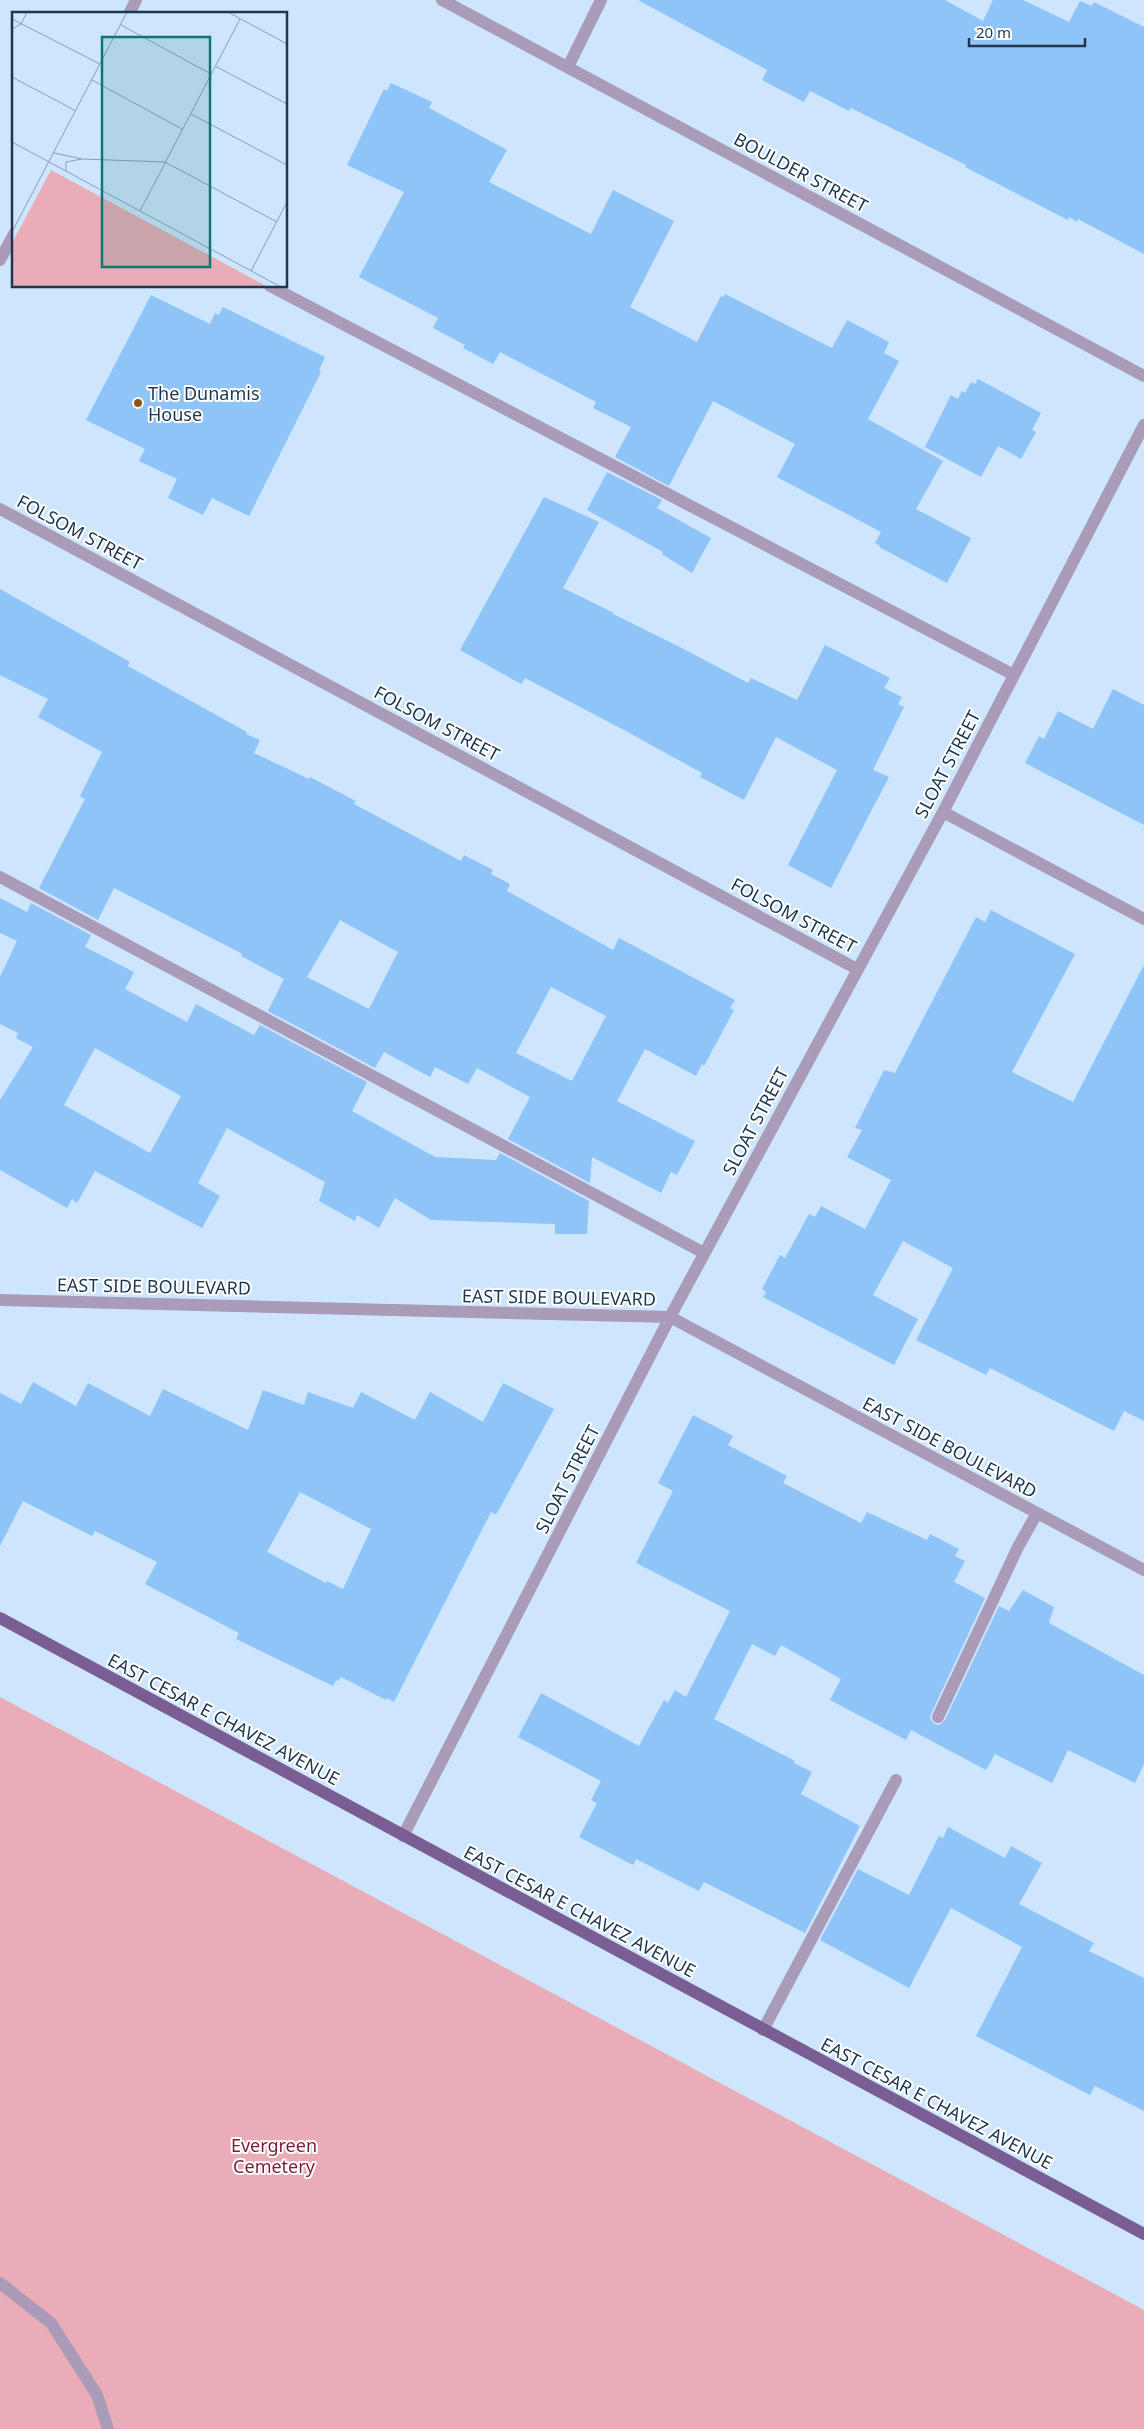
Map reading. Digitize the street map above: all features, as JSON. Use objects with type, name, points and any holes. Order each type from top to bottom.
[{"type":"main road","name":"EAST CESAR E CHAVEZ AVENUE","points":[[0,1618],[1144,2234]]},
{"type":"street","points":[[130,12],[136,0]]},
{"type":"street","name":"BOULDER STREET","points":[[442,0],[1144,376]]},
{"type":"street","points":[[568,67],[601,0]]},
{"type":"street","points":[[0,260],[12,238]]},
{"type":"street","points":[[274,288],[1014,675]]},
{"type":"street","name":"SLOAT STREET","points":[[403,1836],[670,1317],[942,812],[1144,425]]},
{"type":"street","name":"FOLSOM STREET","points":[[0,509],[857,969]]},
{"type":"street","points":[[942,812],[1144,919]]},
{"type":"street","points":[[0,877],[704,1253]]},
{"type":"street","name":"EAST SIDE BOULEVARD","points":[[0,1300],[670,1317],[1144,1570]]},
{"type":"street","points":[[938,1717],[1018,1547],[1037,1513]]},
{"type":"street","points":[[763,2030],[896,1780]]},
{"type":"street","points":[[0,2283],[51,2323],[97,2395],[108,2429]]},
{"type":"green space","name":"Evergreen Cemetery","points":[[0,1697],[1144,2310],[1144,2429],[0,2429]]},
{"type":"building","points":[[638,0],[945,0],[983,21],[993,0],[1023,0],[1069,22],[1080,1],[1092,6],[1094,2],[1144,27],[1144,254],[1078,219],[1077,222],[1069,217],[1068,220],[965,167],[966,165],[851,108],[849,111],[810,91],[804,102],[762,80],[767,70]]},
{"type":"building","points":[[391,83],[432,102],[429,108],[507,150],[489,182],[591,234],[613,190],[674,221],[630,307],[697,342],[721,296],[723,297],[725,294],[832,348],[847,320],[889,342],[884,353],[899,361],[868,419],[943,461],[916,509],[971,538],[947,583],[879,547],[875,543],[881,532],[777,477],[795,444],[713,401],[669,486],[615,457],[631,427],[593,408],[596,402],[500,352],[493,364],[463,348],[465,345],[433,328],[438,318],[359,277],[404,192],[347,165],[384,89],[387,91]]},
{"type":"building","name":"The Dunamis House","points":[[151,295],[210,324],[215,313],[219,315],[223,307],[325,357],[319,370],[321,372],[249,516],[212,498],[203,515],[168,498],[177,479],[139,461],[145,449],[86,420]]},
{"type":"building","points":[[978,379],[1041,413],[1032,430],[1036,432],[1021,459],[998,446],[981,477],[925,447],[951,395],[958,399],[962,391],[965,393],[971,382],[975,384]]},
{"type":"building","points":[[607,472],[662,500],[657,508],[711,538],[692,573],[662,554],[663,552],[587,510]]},
{"type":"building","points":[[544,497],[599,522],[563,588],[748,683],[751,678],[797,700],[825,645],[890,678],[884,688],[902,697],[898,704],[904,707],[873,770],[889,777],[831,888],[788,865],[837,770],[776,737],[744,800],[700,777],[702,773],[624,730],[525,678],[521,684],[460,650]]},
{"type":"building","points":[[0,589],[130,662],[128,666],[247,732],[246,734],[260,740],[254,753],[309,779],[310,777],[356,801],[354,804],[461,861],[464,855],[493,870],[491,874],[510,884],[507,891],[613,950],[619,938],[735,1000],[730,1008],[734,1010],[704,1066],[702,1064],[696,1076],[645,1049],[617,1101],[695,1141],[677,1175],[671,1172],[661,1193],[592,1157],[590,1183],[508,1139],[530,1097],[477,1068],[468,1084],[435,1067],[430,1077],[384,1052],[375,1068],[268,1011],[284,979],[241,956],[242,954],[237,951],[114,888],[98,920],[39,888],[85,799],[80,796],[102,752],[38,717],[48,699],[0,675]],"holes":[[[340,920],[398,952],[369,1009],[307,977]],[[551,987],[606,1016],[572,1081],[516,1053]]]},
{"type":"building","points":[[1113,689],[1144,705],[1144,825],[1025,763],[1039,736],[1044,739],[1058,711],[1093,729]]},
{"type":"building","points":[[0,898],[27,912],[31,903],[91,935],[85,947],[134,972],[125,989],[187,1022],[196,1004],[254,1035],[260,1025],[367,1082],[352,1111],[435,1157],[496,1160],[500,1153],[589,1201],[587,1234],[555,1234],[555,1224],[431,1220],[395,1198],[379,1228],[357,1215],[355,1221],[319,1201],[325,1182],[227,1128],[198,1183],[220,1196],[202,1228],[95,1171],[77,1203],[72,1199],[67,1208],[0,1170],[0,1100],[33,1047],[16,1038],[18,1033],[0,1024],[0,977],[17,941],[0,933]],"holes":[[[95,1048],[181,1096],[150,1153],[64,1105]]]},
{"type":"building","points":[[991,910],[1075,954],[1012,1072],[1073,1102],[1144,965],[1144,1421],[1124,1411],[1114,1431],[990,1368],[986,1375],[916,1340],[953,1268],[903,1241],[873,1295],[918,1319],[894,1365],[763,1297],[766,1292],[762,1289],[780,1255],[785,1258],[809,1214],[815,1217],[821,1206],[865,1229],[891,1180],[847,1157],[862,1130],[855,1128],[884,1070],[895,1073],[976,917],[985,922]]},
{"type":"building","points":[[33,1382],[76,1406],[88,1383],[150,1416],[163,1389],[248,1430],[263,1390],[304,1405],[308,1392],[353,1408],[361,1392],[415,1420],[430,1392],[483,1422],[503,1383],[554,1409],[496,1515],[491,1512],[394,1702],[387,1698],[386,1700],[341,1677],[338,1681],[336,1680],[333,1686],[236,1639],[239,1633],[145,1584],[157,1562],[95,1531],[92,1536],[23,1501],[0,1546],[0,1393],[21,1404]],"holes":[[[300,1492],[371,1529],[343,1589],[327,1581],[326,1583],[267,1552]]]},
{"type":"building","points":[[693,1415],[733,1436],[728,1445],[787,1476],[783,1483],[861,1523],[867,1512],[927,1540],[930,1534],[959,1549],[955,1556],[965,1561],[954,1582],[985,1598],[931,1714],[930,1718],[934,1724],[939,1725],[945,1720],[999,1606],[1009,1611],[1023,1590],[1054,1607],[1049,1623],[1144,1675],[1144,1764],[1135,1783],[1068,1750],[1052,1783],[995,1754],[986,1770],[911,1730],[906,1740],[830,1700],[841,1679],[781,1645],[775,1656],[752,1644],[714,1719],[795,1761],[794,1763],[812,1772],[801,1794],[860,1826],[805,1933],[704,1882],[699,1891],[636,1859],[633,1865],[579,1837],[597,1803],[591,1800],[601,1781],[518,1737],[541,1693],[639,1746],[664,1700],[668,1703],[675,1690],[686,1697],[730,1611],[636,1563],[673,1491],[658,1483]]},
{"type":"building","points":[[948,1827],[1005,1858],[1011,1846],[1042,1863],[1019,1904],[1094,1943],[1089,1951],[1144,1978],[1144,2111],[1095,2086],[1090,2095],[976,2036],[1022,1947],[951,1908],[909,1988],[820,1940],[858,1869],[909,1895],[939,1836],[943,1838]]},
{"type":"place","name":"The Dunamis House","points":[[138,403]]}]
